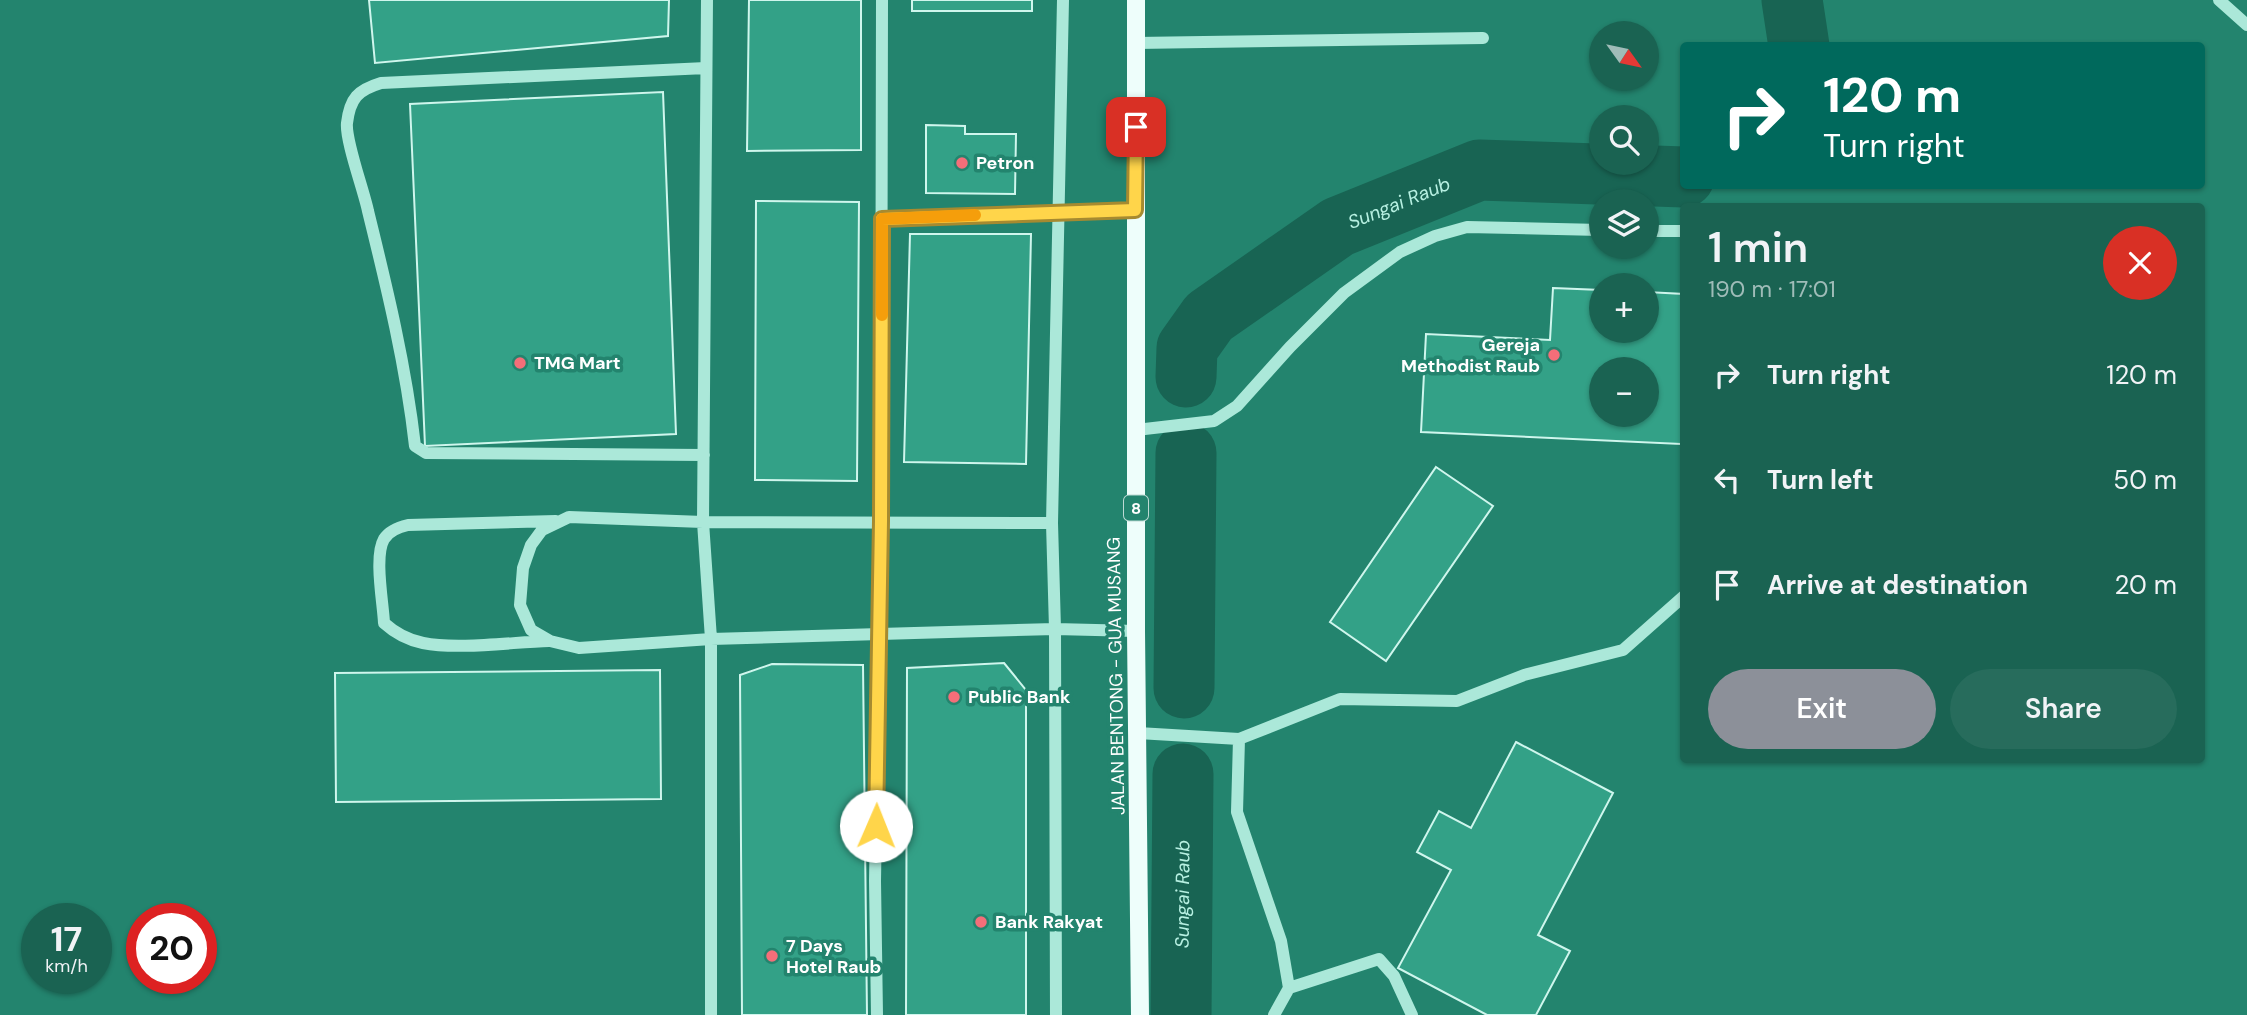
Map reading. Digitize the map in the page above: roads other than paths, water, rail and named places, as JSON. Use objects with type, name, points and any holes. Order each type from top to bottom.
[{"type":"main road","name":"JALAN BENTONG - GUA MUSANG","points":[[1136,0],[1136,631],[1140,1015]]},
{"type":"street","points":[[707,0],[703,522],[711,639],[711,1015]]},
{"type":"street","points":[[877,1015],[875,881],[881,521],[882,0]]},
{"type":"street","points":[[1056,1015],[1055,629],[1052,523],[1063,0]]},
{"type":"street","points":[[2228,3],[2247,25]]},
{"type":"street","points":[[1136,43],[1483,38]]},
{"type":"street","points":[[704,455],[426,453],[415,446],[405,375],[368,209],[346,127],[351,103],[365,88],[381,83],[706,68]]},
{"type":"street","points":[[882,219],[1135,210]]},
{"type":"street","points":[[1136,430],[1213,421],[1237,406],[1344,293],[1400,252],[1435,236],[1467,228],[1589,230]]},
{"type":"street","points":[[1659,231],[1680,231]]},
{"type":"street","points":[[550,641],[531,630],[520,605],[523,568],[531,545],[542,530],[569,517],[703,522],[1052,523]]},
{"type":"street","points":[[557,521],[408,525],[398,528],[386,536],[379,550],[384,623],[396,633],[422,643],[450,645],[550,641],[579,648],[711,639],[1055,629],[1136,631]]},
{"type":"street","points":[[1139,733],[1239,739],[1339,699],[1457,701],[1524,676],[1623,650],[1680,600]]},
{"type":"street","points":[[1239,739],[1237,812],[1281,941],[1289,988],[1274,1015]]},
{"type":"street","points":[[1289,988],[1379,960],[1394,976],[1412,1015]]},
{"type":"waterway","name":"Sungai Raub","points":[[1792,0],[1798,42]]},
{"type":"waterway","name":"Sungai Raub","points":[[1186,377],[1187,348],[1209,317],[1338,227],[1479,170],[1680,177]]},
{"type":"waterway","name":"Sungai Raub","points":[[1184,688],[1186,453]]},
{"type":"waterway","name":"Sungai Raub","points":[[1181,1015],[1183,774]]},
{"type":"place","name":"Petron","points":[[962,163]]},
{"type":"place","name":"Gereja Methodist Raub","points":[[1554,355]]},
{"type":"place","name":"TMG Mart","points":[[520,363]]},
{"type":"place","name":"Public Bank","points":[[954,697]]},
{"type":"place","name":"Bank Rakyat","points":[[981,922]]},
{"type":"place","name":"7 Days Hotel Raub","points":[[772,956]]}]
